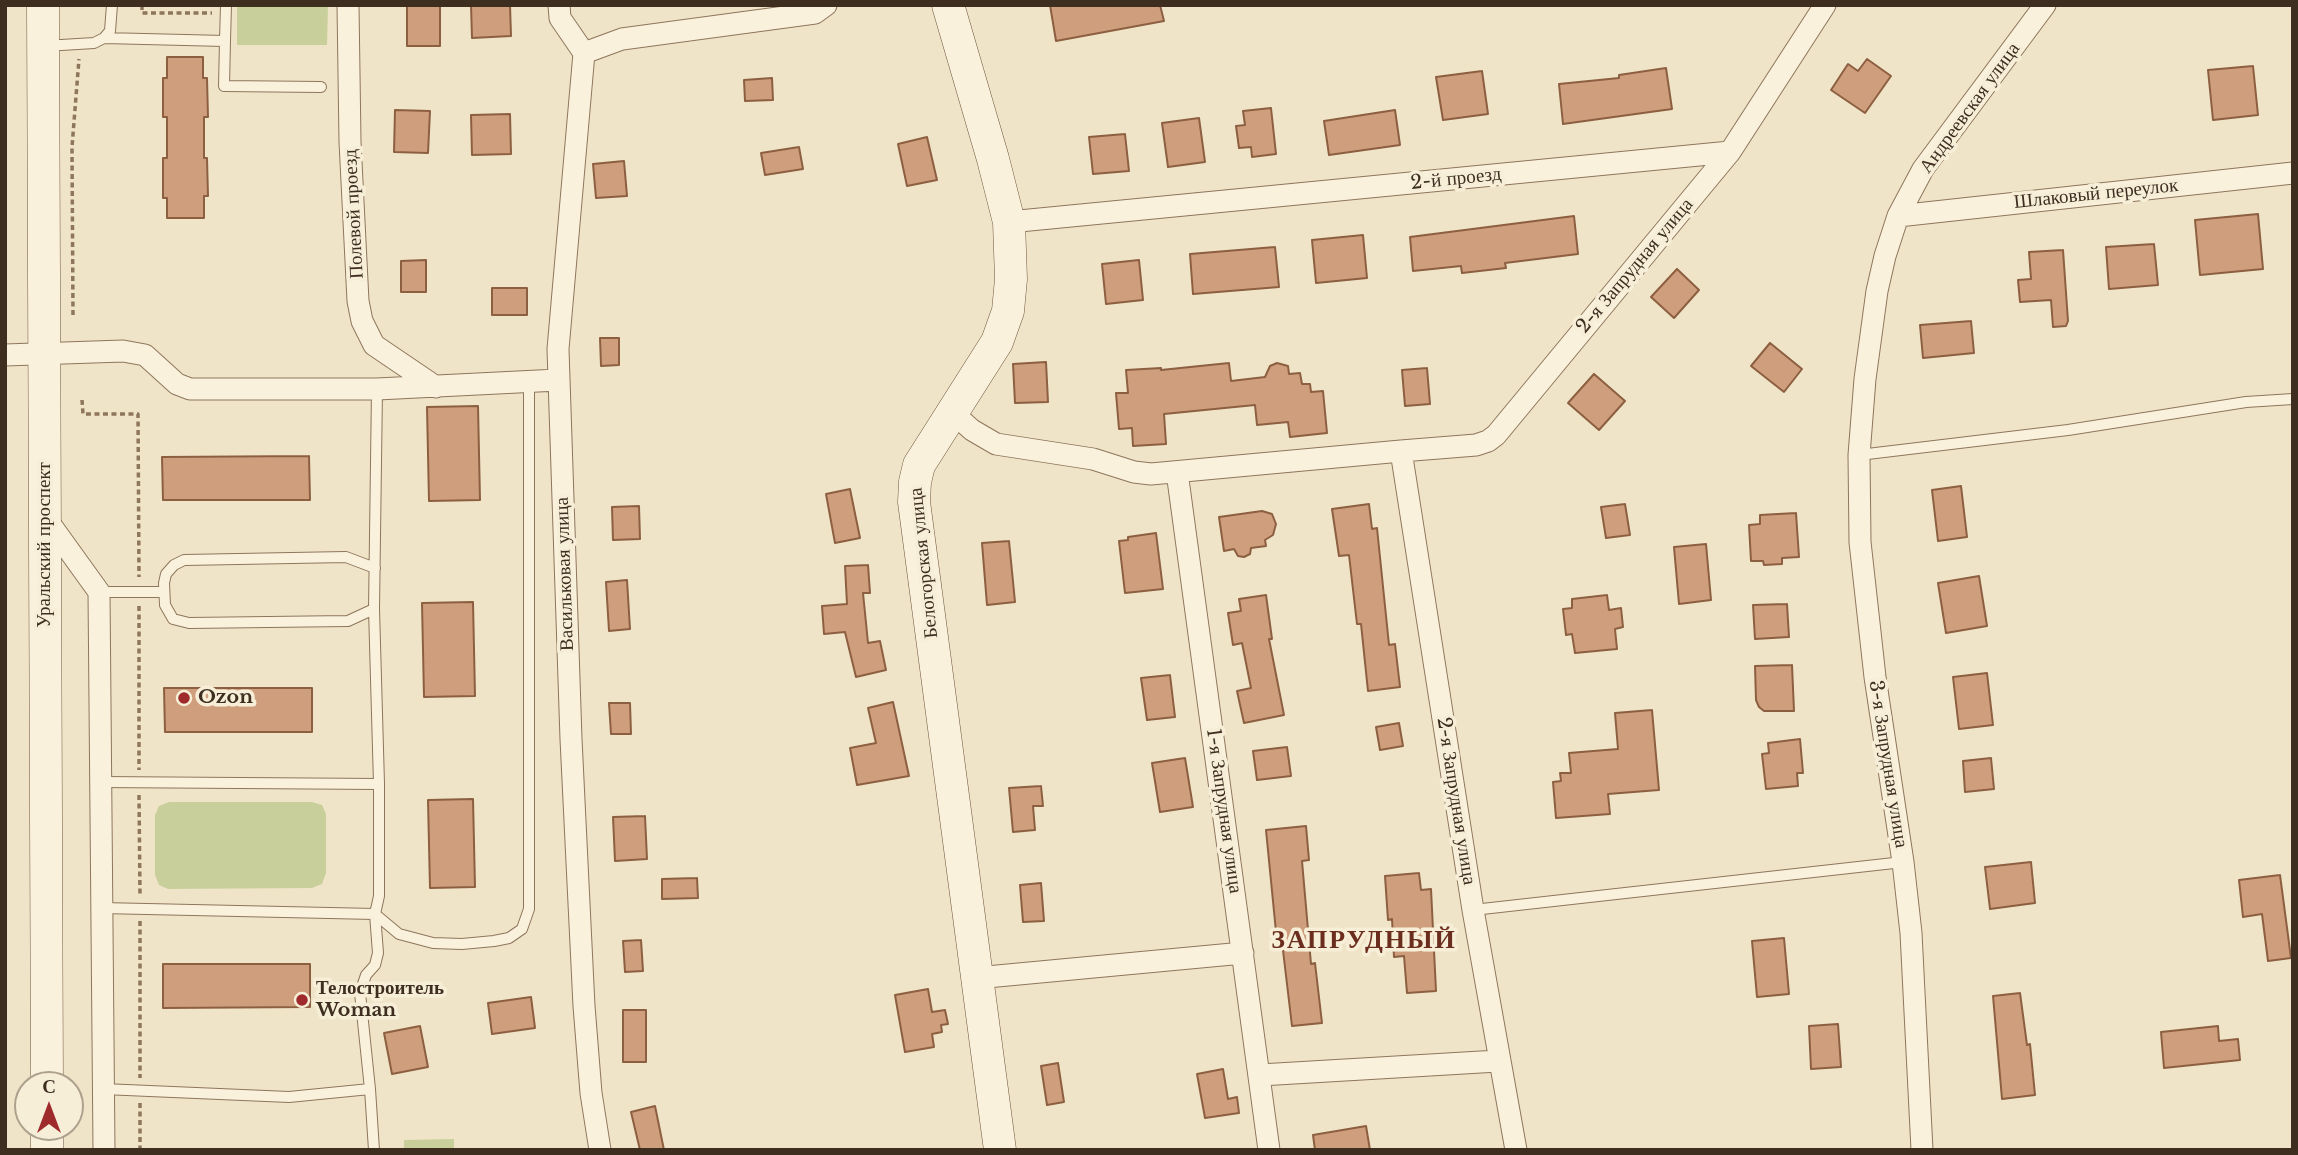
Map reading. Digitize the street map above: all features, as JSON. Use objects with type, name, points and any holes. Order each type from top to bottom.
[{"type":"street","name":"Уральский проспект","points":[[43,5],[47,1071]]},
{"type":"street","name":"Полевой проезд","points":[[348,5],[350,142],[358,301],[362,321],[374,345],[436,387]]},
{"type":"street","points":[[559,5],[560,18],[584,53],[622,39],[815,13],[826,5]]},
{"type":"street","name":"Белогорская улица","points":[[948,5],[1009,222],[1011,279],[1007,311],[997,342],[919,465],[914,502],[1000,1150]]},
{"type":"street","points":[[1730,152],[1825,5]]},
{"type":"street","name":"Андреевская улица","points":[[1865,379],[1877,291],[1898,215],[1923,169],[2045,5]]},
{"type":"street","name":"Васильковая улица","points":[[584,53],[569,204],[558,380],[584,1006],[591,1093],[600,1150]]},
{"type":"street","name":"2-й проезд","points":[[1009,222],[1730,152]]},
{"type":"street","name":"2-я Запрудная улица","points":[[953,412],[972,430],[996,444],[1093,459],[1134,472],[1177,472],[1488,442],[1730,152]]},
{"type":"street","name":"Шлаковый переулок","points":[[1898,215],[2293,173]]},
{"type":"street","points":[[5,355],[123,351],[145,355],[177,384],[190,389],[377,389],[558,380]]},
{"type":"street","name":"3-я Запрудная улица","points":[[1865,379],[1859,455],[1860,542],[1911,933],[1922,1150]]},
{"type":"street","name":"2-я Запрудная улица","points":[[1401,451],[1472,910],[1516,1150]]},
{"type":"street","name":"1-я Запрудная улица","points":[[1177,472],[1269,1150]]},
{"type":"street","points":[[45,517],[99,592],[104,1150]]},
{"type":"street","points":[[976,978],[1243,953]]},
{"type":"street","points":[[1260,1075],[1498,1062]]},
{"type":"lane","points":[[44,46],[94,43],[104,38],[110,31],[111,5]]},
{"type":"lane","points":[[226,5],[225,86],[321,87]]},
{"type":"lane","points":[[104,38],[225,41]]},
{"type":"lane","points":[[101,908],[375,914],[399,934],[433,943],[462,944],[509,938],[522,929],[529,909],[529,382]]},
{"type":"lane","points":[[374,1150],[359,993],[366,975],[375,965],[378,953],[375,914],[379,896],[379,784],[374,609],[377,389]]},
{"type":"lane","points":[[1859,455],[2067,430],[2246,402],[2293,398]]},
{"type":"lane","points":[[374,609],[348,621],[189,623],[173,619],[165,606],[164,592],[166,574],[174,565],[184,560],[346,557],[375,568]]},
{"type":"lane","points":[[99,592],[164,592]]},
{"type":"lane","points":[[100,782],[379,784]]},
{"type":"lane","points":[[1472,910],[1903,862]]},
{"type":"lane","points":[[103,1089],[289,1097],[370,1089]]},
{"type":"path","points":[[142,5],[142,13],[217,13],[217,5]]},
{"type":"path","points":[[73,315],[72,147],[81,44]]},
{"type":"path","points":[[82,400],[83,414],[138,414]]},
{"type":"green space","points":[[237,6],[328,6],[327,45],[237,45]]},
{"type":"green space","points":[[169,802],[312,802],[322,805],[326,814],[326,873],[322,884],[312,888],[168,889],[159,885],[155,875],[155,815],[159,806]]},
{"type":"green space","points":[[454,1139],[454,1150],[404,1150],[404,1140]]},
{"type":"building","points":[[407,5],[440,5],[440,46],[407,46]]},
{"type":"building","points":[[471,5],[510,5],[511,36],[472,38]]},
{"type":"building","points":[[1050,5],[1160,5],[1164,21],[1056,41]]},
{"type":"building","points":[[167,57],[203,57],[203,78],[207,78],[208,117],[204,117],[208,196],[204,196],[204,218],[167,218],[167,198],[163,198],[167,117],[163,117],[163,78],[167,78]]},
{"type":"building","points":[[1867,59],[1891,76],[1865,113],[1831,90],[1848,64],[1858,71]]},
{"type":"building","points":[[2253,66],[2258,115],[2213,120],[2208,70]]},
{"type":"building","points":[[1666,68],[1672,109],[1563,124],[1559,84],[1619,78],[1619,75]]},
{"type":"building","points":[[1482,71],[1488,114],[1443,120],[1436,77]]},
{"type":"building","points":[[772,78],[773,100],[745,101],[744,80]]},
{"type":"building","points":[[1271,108],[1276,154],[1252,157],[1251,147],[1239,148],[1236,126],[1245,125],[1243,111]]},
{"type":"building","points":[[395,110],[430,111],[428,153],[394,152]]},
{"type":"building","points":[[1395,110],[1400,145],[1329,155],[1324,121]]},
{"type":"building","points":[[510,114],[511,154],[472,155],[471,115]]},
{"type":"building","points":[[1199,118],[1205,162],[1168,167],[1162,123]]},
{"type":"building","points":[[1125,134],[1129,171],[1093,174],[1089,137]]},
{"type":"building","points":[[927,137],[937,180],[907,186],[898,144]]},
{"type":"building","points":[[799,147],[803,169],[765,175],[761,153]]},
{"type":"building","points":[[624,161],[627,196],[596,198],[593,164]]},
{"type":"building","points":[[2258,214],[2263,269],[2200,275],[2195,220]]},
{"type":"building","points":[[1574,216],[1578,254],[1505,263],[1506,268],[1462,273],[1461,266],[1413,271],[1410,237]]},
{"type":"building","points":[[1363,235],[1367,278],[1316,283],[1312,240]]},
{"type":"building","points":[[2154,244],[2158,285],[2109,289],[2106,247]]},
{"type":"building","points":[[1275,247],[1279,287],[1193,294],[1190,254]]},
{"type":"building","points":[[2063,250],[2068,321],[2066,326],[2053,327],[2051,300],[2020,302],[2018,280],[2031,279],[2029,252]]},
{"type":"building","points":[[426,260],[426,292],[401,292],[401,261]]},
{"type":"building","points":[[1139,260],[1143,300],[1106,304],[1102,264]]},
{"type":"building","points":[[1677,269],[1699,290],[1674,318],[1651,297]]},
{"type":"building","points":[[492,288],[527,288],[527,315],[492,315]]},
{"type":"building","points":[[1971,321],[1974,353],[1923,358],[1920,325]]},
{"type":"building","points":[[600,338],[619,338],[619,365],[601,366]]},
{"type":"building","points":[[1770,343],[1802,369],[1784,392],[1751,366]]},
{"type":"building","points":[[1046,362],[1048,402],[1015,403],[1013,364]]},
{"type":"building","points":[[1229,363],[1231,381],[1265,377],[1270,366],[1277,363],[1288,366],[1289,374],[1300,373],[1302,384],[1310,384],[1311,392],[1323,391],[1327,433],[1290,437],[1288,422],[1257,425],[1255,405],[1164,414],[1166,444],[1133,446],[1132,428],[1119,429],[1116,393],[1128,393],[1126,370],[1161,370]]},
{"type":"building","points":[[1427,368],[1430,404],[1405,406],[1402,370]]},
{"type":"building","points":[[1594,374],[1625,401],[1599,430],[1568,403]]},
{"type":"building","points":[[478,406],[480,500],[429,501],[427,407]]},
{"type":"building","points":[[309,456],[310,500],[163,500],[162,457]]},
{"type":"building","points":[[1961,486],[1967,537],[1938,541],[1932,490]]},
{"type":"building","points":[[850,489],[860,538],[835,543],[826,494]]},
{"type":"building","points":[[1369,504],[1372,529],[1377,528],[1389,645],[1395,644],[1400,687],[1368,691],[1361,624],[1357,624],[1349,555],[1339,556],[1332,509]]},
{"type":"building","points":[[1625,504],[1630,535],[1606,538],[1601,507]]},
{"type":"building","points":[[639,506],[640,539],[613,540],[612,507]]},
{"type":"building","points":[[1262,511],[1272,514],[1276,524],[1273,535],[1265,540],[1266,546],[1251,548],[1250,554],[1244,557],[1238,556],[1234,549],[1224,551],[1219,517]]},
{"type":"building","points":[[1796,513],[1799,557],[1782,558],[1782,564],[1764,565],[1763,561],[1751,561],[1749,525],[1760,524],[1760,515]]},
{"type":"building","points":[[1156,533],[1163,589],[1125,593],[1119,541]]},
{"type":"building","points":[[1009,541],[1015,602],[987,605],[982,543]]},
{"type":"building","points":[[1706,544],[1711,600],[1679,604],[1674,547]]},
{"type":"building","points":[[868,565],[870,593],[863,593],[868,643],[880,641],[886,670],[856,677],[845,632],[824,634],[822,606],[847,604],[845,566]]},
{"type":"building","points":[[1979,576],[1987,626],[1946,633],[1938,583]]},
{"type":"building","points":[[627,580],[630,629],[609,631],[606,582]]},
{"type":"building","points":[[1266,595],[1272,639],[1269,639],[1284,715],[1244,723],[1237,691],[1251,688],[1242,643],[1233,645],[1228,613],[1241,611],[1239,599]]},
{"type":"building","points":[[1607,595],[1609,610],[1621,608],[1623,627],[1615,629],[1617,649],[1575,653],[1572,634],[1566,635],[1563,609],[1572,608],[1572,599]]},
{"type":"building","points":[[473,602],[475,696],[424,697],[422,603]]},
{"type":"building","points":[[1787,604],[1789,637],[1755,639],[1753,605]]},
{"type":"building","points":[[1792,665],[1794,711],[1764,711],[1756,700],[1755,666]]},
{"type":"building","points":[[1987,673],[1993,725],[1959,729],[1953,677]]},
{"type":"building","points":[[1170,675],[1175,717],[1147,720],[1141,678]]},
{"type":"building","points":[[164,688],[312,688],[312,732],[165,732]]},
{"type":"building","points":[[893,702],[909,776],[857,785],[850,748],[876,743],[868,708]]},
{"type":"building","points":[[609,703],[630,703],[631,734],[611,734]]},
{"type":"building","points":[[1652,710],[1659,790],[1608,794],[1610,814],[1556,818],[1553,782],[1561,781],[1560,773],[1571,773],[1569,753],[1618,749],[1615,713]]},
{"type":"building","points":[[1399,723],[1403,746],[1380,750],[1376,727]]},
{"type":"building","points":[[1800,739],[1803,773],[1797,773],[1798,786],[1766,789],[1762,754],[1769,753],[1768,743]]},
{"type":"building","points":[[1287,747],[1291,776],[1257,780],[1253,751]]},
{"type":"building","points":[[1185,758],[1193,807],[1160,812],[1152,763]]},
{"type":"building","points":[[1991,758],[1994,789],[1965,792],[1963,761]]},
{"type":"building","points":[[1041,786],[1043,806],[1033,806],[1035,830],[1013,832],[1009,788]]},
{"type":"building","points":[[473,799],[475,887],[430,888],[428,800]]},
{"type":"building","points":[[645,816],[647,859],[615,861],[613,817]]},
{"type":"building","points":[[1306,826],[1309,860],[1302,861],[1311,964],[1315,963],[1322,1023],[1292,1026],[1282,942],[1277,942],[1266,830]]},
{"type":"building","points":[[2031,862],[2035,903],[1990,909],[1985,867]]},
{"type":"building","points":[[1419,873],[1421,890],[1431,889],[1436,991],[1407,993],[1404,956],[1394,957],[1392,919],[1388,920],[1385,876]]},
{"type":"building","points":[[2280,875],[2291,958],[2268,961],[2262,914],[2243,917],[2239,880]]},
{"type":"building","points":[[697,878],[698,898],[662,899],[662,879]]},
{"type":"building","points":[[1041,883],[1044,921],[1023,922],[1020,885]]},
{"type":"building","points":[[1784,938],[1789,994],[1757,997],[1752,941]]},
{"type":"building","points":[[641,940],[643,971],[625,972],[623,941]]},
{"type":"building","points":[[163,964],[310,964],[310,1007],[163,1008]]},
{"type":"building","points":[[928,989],[932,1012],[945,1010],[948,1024],[941,1025],[942,1032],[932,1034],[934,1047],[905,1052],[895,995]]},
{"type":"building","points":[[2020,993],[2027,1045],[2030,1044],[2035,1095],[2002,1099],[1993,996]]},
{"type":"building","points":[[531,997],[535,1028],[492,1034],[488,1003]]},
{"type":"building","points":[[623,1010],[646,1010],[646,1062],[623,1062]]},
{"type":"building","points":[[1838,1024],[1841,1067],[1811,1069],[1809,1026]]},
{"type":"building","points":[[420,1026],[428,1067],[392,1074],[384,1033]]},
{"type":"building","points":[[2218,1026],[2219,1041],[2238,1039],[2240,1060],[2164,1068],[2161,1032]]},
{"type":"building","points":[[1058,1063],[1064,1102],[1047,1105],[1041,1066]]},
{"type":"building","points":[[1223,1069],[1228,1099],[1237,1097],[1239,1113],[1205,1118],[1197,1074]]},
{"type":"building","points":[[655,1106],[664,1150],[640,1150],[631,1112]]},
{"type":"building","points":[[1366,1126],[1370,1150],[1315,1150],[1313,1135]]},
{"type":"place","name":"Ozon","points":[[184,698]]},
{"type":"place","name":"Телостроитель Woman","points":[[302,1000]]},
{"type":"district","name":"ЗАПРУДНЫЙ","points":[[1364,941]]}]
